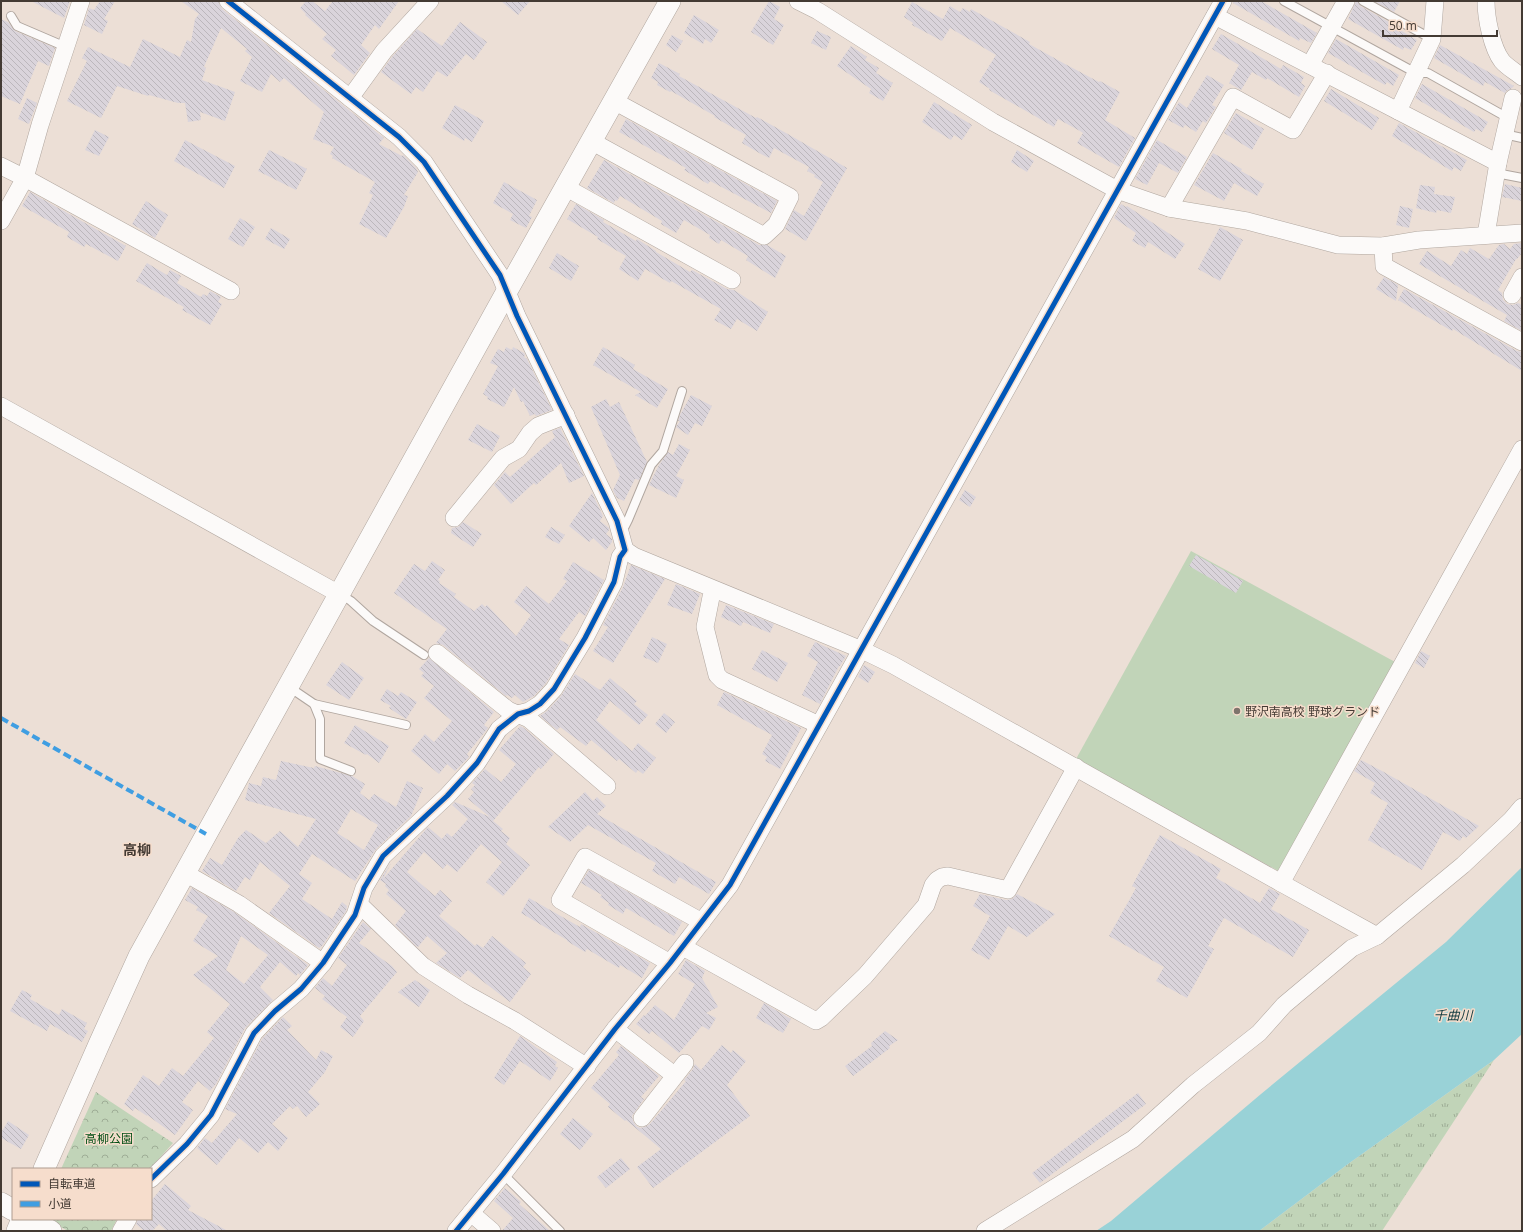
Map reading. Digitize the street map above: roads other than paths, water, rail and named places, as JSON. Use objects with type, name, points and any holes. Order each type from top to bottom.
[{"type":"street","points":[[1,221],[25,178],[40,125],[81,1]]},
{"type":"street","points":[[228,1],[399,137],[424,162],[500,275],[506,291],[617,521],[625,550],[634,556],[714,590],[862,650],[900,669],[1281,884],[1377,936]]},
{"type":"street","points":[[350,98],[384,51],[430,1]]},
{"type":"street","points":[[44,1168],[139,956],[506,291],[670,1]]},
{"type":"street","points":[[798,1],[818,11],[993,122],[1117,190],[1169,208],[1247,221],[1338,245],[1383,246],[1419,240],[1522,233]]},
{"type":"street","points":[[456,1231],[503,1174],[615,1029],[683,947],[730,885],[1223,1]]},
{"type":"street","points":[[1310,65],[1346,1]]},
{"type":"street","points":[[1398,112],[1432,39],[1435,1]]},
{"type":"street","points":[[1486,1],[1486,14],[1496,49],[1502,61],[1522,77]]},
{"type":"street","points":[[1215,16],[1327,73],[1497,168]]},
{"type":"street","points":[[1169,208],[1233,97],[1293,130],[1327,73]]},
{"type":"street","points":[[1486,235],[1497,168],[1506,126],[1517,97]]},
{"type":"street","points":[[591,141],[764,236],[776,225],[790,197],[614,101]]},
{"type":"street","points":[[1,166],[230,291]]},
{"type":"street","points":[[565,187],[732,280]]},
{"type":"street","points":[[1383,246],[1384,266],[1522,342]]},
{"type":"street","points":[[1512,295],[1522,277]]},
{"type":"street","points":[[1,406],[339,594]]},
{"type":"street","points":[[454,518],[503,458],[519,449],[530,433],[538,426],[566,415]]},
{"type":"street","points":[[1281,884],[1522,448]]},
{"type":"street","points":[[152,1178],[187,1144],[210,1115],[254,1033],[275,1012],[301,990],[323,963],[355,915],[364,888],[383,856],[399,839],[447,796],[477,763],[500,729],[518,714],[529,711],[540,704],[554,689],[585,638],[614,582],[620,557],[625,550]]},
{"type":"street","points":[[714,590],[711,597],[705,627],[718,675],[722,680],[819,725]]},
{"type":"street","points":[[430,654],[508,710],[529,719],[607,786]]},
{"type":"street","points":[[683,947],[816,1021],[822,1018],[865,976],[926,906],[933,885],[937,880],[948,876],[1008,890],[1076,767]]},
{"type":"street","points":[[985,1231],[1132,1139],[1193,1085],[1259,1033],[1284,1005],[1312,981],[1352,948],[1377,936],[1463,865],[1511,820],[1522,807]]},
{"type":"street","points":[[670,963],[560,900],[585,857],[702,922]]},
{"type":"street","points":[[185,873],[240,904],[323,963]]},
{"type":"street","points":[[359,904],[423,966],[468,995],[515,1021],[587,1067]]},
{"type":"street","points":[[615,1029],[680,1069],[642,1118]]},
{"type":"street","points":[[1,1203],[12,1209]]},
{"type":"street","points":[[471,1213],[492,1231]]},
{"type":"street","points":[[17,1231],[22,1220]]},
{"type":"street","points":[[32,1220],[51,1231]]},
{"type":"street","points":[[122,1231],[128,1220]]},
{"type":"lane","points":[[1284,1],[1416,73],[1428,73],[1522,138]]},
{"type":"lane","points":[[1363,1],[1432,39]]},
{"type":"lane","points":[[11,16],[17,26],[66,47]]},
{"type":"lane","points":[[1497,168],[1522,178]]},
{"type":"lane","points":[[620,530],[625,526],[628,520],[651,465],[663,450],[682,390]]},
{"type":"lane","points":[[339,594],[351,601],[373,621],[430,654]]},
{"type":"lane","points":[[288,686],[314,704],[406,725]]},
{"type":"lane","points":[[314,704],[320,719],[320,759],[351,771]]},
{"type":"lane","points":[[503,1174],[560,1231]]},
{"type":"water","name":"千曲川","points":[[1522,867],[1522,1034],[1494,1060],[1348,1164],[1259,1231],[1096,1231],[1111,1221],[1261,1094],[1446,942]]},
{"type":"place","name":"野沢南高校 野球グランド","points":[[1237,711]]},
{"type":"district","name":"高柳","points":[[137,849]]},
{"type":"park label","name":"高柳公園","points":[[109,1138]]}]
